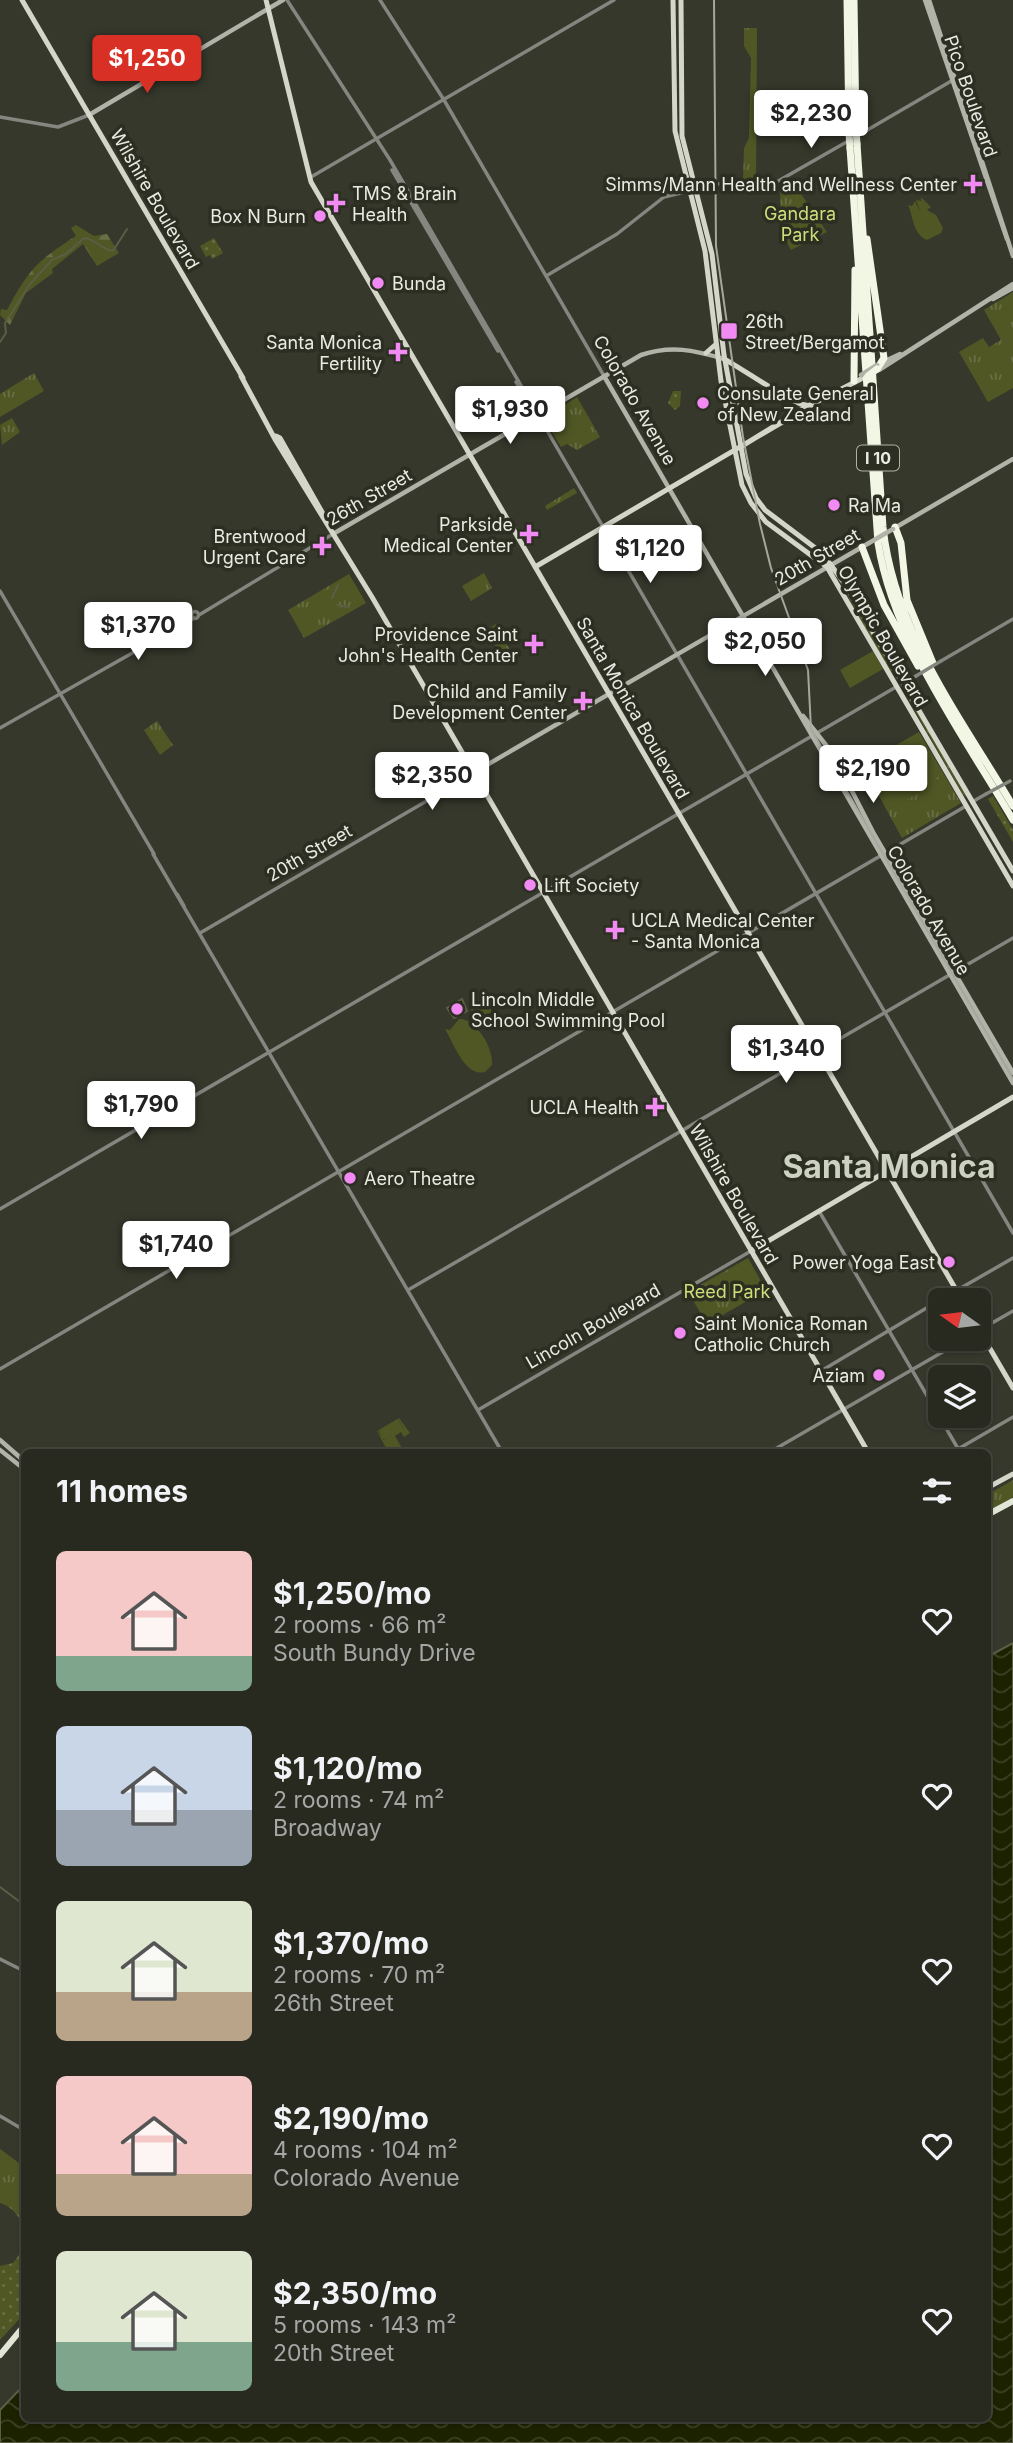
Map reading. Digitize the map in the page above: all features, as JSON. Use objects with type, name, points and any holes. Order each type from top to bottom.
[{"type":"highway","name":"I 10","points":[[847,0],[852,131],[860,190],[885,549],[895,592],[908,624],[1013,806]]},
{"type":"highway","name":"I 10","points":[[852,131],[854,0]]},
{"type":"highway","name":"I 10","points":[[854,146],[854,203],[880,557],[897,615],[1013,820]]},
{"type":"highway","points":[[860,190],[879,366],[861,378]]},
{"type":"highway","points":[[854,203],[861,378]]},
{"type":"highway","points":[[894,528],[901,543],[903,583],[909,607],[957,710]]},
{"type":"highway","points":[[865,545],[893,623],[947,707]]},
{"type":"highway","points":[[991,1516],[1013,1503]]},
{"type":"highway","points":[[0,2355],[21,2330]]},
{"type":"main road","name":"Wilshire Boulevard","points":[[22,0],[866,1449]]},
{"type":"main road","name":"Santa Monica Boulevard","points":[[265,0],[310,178],[954,1288]]},
{"type":"main road","points":[[89,115],[285,0]]},
{"type":"main road","name":"Olympic Boulevard","points":[[673,0],[674,117],[706,260],[715,345],[737,449]]},
{"type":"main road","name":"Olympic Boulevard","points":[[681,0],[681,124],[691,188],[712,254],[742,485],[759,513],[830,566],[1013,886]]},
{"type":"main road","name":"Pico Boulevard","points":[[927,0],[1013,257]]},
{"type":"main road","points":[[879,366],[1013,286]]},
{"type":"main road","points":[[706,353],[715,345]]},
{"type":"main road","name":"26th Street","points":[[333,534],[631,360],[657,350],[684,348],[724,359],[773,387],[796,404],[811,404]]},
{"type":"main road","points":[[879,366],[901,354]]},
{"type":"main road","name":"Colorado Avenue","points":[[604,376],[814,734],[1013,1083]]},
{"type":"main road","points":[[535,567],[861,378]]},
{"type":"main road","points":[[737,449],[820,401]]},
{"type":"main road","name":"20th Street","points":[[473,774],[1013,459]]},
{"type":"main road","name":"Olympic Boulevard","points":[[900,685],[1013,871]]},
{"type":"main road","name":"Colorado Avenue","points":[[814,734],[833,754],[883,854]]},
{"type":"main road","name":"Colorado Avenue","points":[[952,973],[1013,1073]]},
{"type":"main road","name":"Lincoln Boulevard","points":[[751,1251],[1013,1097]]},
{"type":"main road","points":[[991,1350],[1013,1388]]},
{"type":"main road","points":[[0,1440],[21,1458]]},
{"type":"main road","points":[[0,1450],[21,1467]]},
{"type":"main road","points":[[991,1487],[1013,1474]]},
{"type":"street","points":[[285,0],[376,139],[1013,1233]]},
{"type":"street","name":"Colorado Avenue","points":[[380,0],[444,100],[604,376]]},
{"type":"street","points":[[310,178],[614,0]]},
{"type":"street","points":[[546,276],[623,230],[664,197],[691,188],[760,186],[781,181],[953,81]]},
{"type":"street","points":[[0,117],[58,127],[89,115]]},
{"type":"street","name":"26th Street","points":[[60,693],[333,534]]},
{"type":"street","points":[[0,591],[500,1449]]},
{"type":"street","points":[[0,1209],[1013,619]]},
{"type":"street","points":[[0,728],[60,693]]},
{"type":"street","name":"20th Street","points":[[200,933],[473,774]]},
{"type":"street","points":[[0,1369],[1012,780]]},
{"type":"street","points":[[408,1290],[1013,938]]},
{"type":"street","points":[[819,1211],[959,1449]]},
{"type":"street","name":"Lincoln Boulevard","points":[[478,1410],[751,1251]]},
{"type":"street","points":[[961,1288],[1013,1258]]},
{"type":"street","points":[[821,1371],[928,1307]]},
{"type":"street","points":[[991,1323],[1013,1311]]},
{"type":"street","points":[[775,1449],[944,1351]]},
{"type":"street","points":[[963,1449],[1013,1417]]},
{"type":"street","points":[[0,1959],[21,1970]]},
{"type":"street","points":[[0,2116],[21,2128]]},
{"type":"green space","points":[[744,28],[757,28],[756,181],[743,181],[744,148],[749,138],[751,58],[744,46]]},
{"type":"green space","name":"Gandara Park","points":[[789,181],[797,188],[827,232],[791,250],[781,232],[780,186]]},
{"type":"green space","points":[[921,197],[931,207],[927,210],[936,215],[943,228],[941,233],[927,240],[918,233],[908,205],[912,206],[915,201],[921,213],[916,200],[921,201]]},
{"type":"green space","points":[[798,219],[811,231],[792,245],[782,223]]},
{"type":"green space","points":[[76,225],[94,236],[107,234],[119,253],[97,266],[83,244],[52,269],[53,273],[26,293],[10,325],[0,315],[1,309],[7,310],[35,267],[76,236],[71,228]]},
{"type":"green space","points":[[214,238],[223,253],[212,259],[210,255],[206,257],[200,246]]},
{"type":"green space","points":[[1013,292],[1013,388],[988,402],[959,352],[983,338],[989,347],[1001,340],[984,310]]},
{"type":"green space","points":[[34,373],[44,391],[0,417],[0,394]]},
{"type":"green space","points":[[673,391],[681,391],[680,406],[675,410],[668,403]]},
{"type":"green space","points":[[577,397],[600,437],[577,450],[567,444],[561,447],[544,419]]},
{"type":"green space","points":[[12,418],[20,432],[2,445],[0,425]]},
{"type":"green space","points":[[574,488],[577,493],[547,510],[545,506]]},
{"type":"green space","points":[[834,571],[842,583],[898,679],[887,667]]},
{"type":"green space","points":[[484,573],[492,588],[471,601],[462,586]]},
{"type":"green space","points":[[349,574],[366,603],[304,638],[288,610]]},
{"type":"green space","points":[[350,584],[356,586],[356,598],[350,600],[344,598],[342,592],[344,586]]},
{"type":"green space","points":[[496,624],[511,652],[502,657],[486,630]]},
{"type":"green space","points":[[873,651],[883,669],[850,688],[840,670]]},
{"type":"green space","points":[[903,690],[912,702],[967,798],[962,793]]},
{"type":"green space","points":[[157,721],[173,745],[160,755],[144,730]]},
{"type":"green space","points":[[919,732],[961,803],[902,838],[862,765]]},
{"type":"green space","points":[[920,736],[926,746],[922,759],[912,764],[902,750],[902,744]]},
{"type":"green space","points":[[895,750],[905,760],[923,790],[891,809],[874,786],[866,768]]},
{"type":"green space","points":[[933,757],[939,767],[935,780],[941,778],[948,785],[927,797],[926,786],[935,781],[927,785],[914,768]]},
{"type":"green space","points":[[993,796],[1013,830],[1013,842],[988,799]]},
{"type":"green space","points":[[492,993],[497,1002],[490,1007],[492,1012],[477,1020],[469,1006]]},
{"type":"green space","points":[[459,1019],[472,1024],[487,1043],[492,1065],[485,1072],[472,1070],[466,1065],[445,1029],[450,1030]]},
{"type":"green space","name":"Reed Park","points":[[748,1258],[766,1290],[707,1324],[688,1292]]},
{"type":"green space","points":[[748,1261],[763,1288],[741,1299],[726,1273]]},
{"type":"green space","points":[[399,1418],[410,1433],[404,1437],[401,1432],[395,1436],[402,1448],[386,1449],[377,1431]],"holes":[[[398,1419],[404,1429],[383,1440],[378,1431]]]},
{"type":"green space","points":[[398,1419],[404,1430],[382,1440],[379,1430]]},
{"type":"green space","points":[[1013,1480],[1013,1497],[991,1510],[991,1493]]},
{"type":"green space","points":[[0,2149],[21,2165],[21,2223],[9,2207],[0,2203]]},
{"type":"green space","points":[[0,2149],[21,2165],[21,2218],[10,2205],[0,2202]]},
{"type":"green space","points":[[21,2249],[21,2317],[0,2340],[0,2266],[13,2263]]},
{"type":"water","points":[[115,40],[125,44],[129,54],[125,64],[115,68],[105,64],[101,54],[105,44]]},
{"type":"water","name":"Lincoln Middle School Swimming Pool","points":[[462,999],[467,1011],[454,1018],[447,1008]]},
{"type":"water","points":[[1013,1643],[1013,2443],[0,2443],[0,2410],[21,2388],[21,2422],[991,2422],[991,1655]]},
{"type":"waterway","points":[[0,342],[6,333],[5,323],[30,284],[52,260],[66,254],[84,238],[113,251],[127,229]]},
{"type":"waterway","points":[[332,598],[338,585]]},
{"type":"waterway","points":[[337,605],[349,607]]},
{"type":"waterway","points":[[0,1887],[21,1903]]},
{"type":"tram line","points":[[714,0],[716,246],[743,437],[760,524],[771,568],[808,670],[811,729],[1013,1079]]},
{"type":"place","name":"Simms/Mann Health and Wellness Center","points":[[973,184]]},
{"type":"place","name":"TMS & Brain Health","points":[[336,203]]},
{"type":"place","name":"Box N Burn","points":[[320,216]]},
{"type":"place","name":"Bunda","points":[[378,283]]},
{"type":"place","name":"26th Street/Bergamot","points":[[729,331]]},
{"type":"place","name":"Santa Monica Fertility","points":[[398,352]]},
{"type":"place","name":"Consulate General of New Zealand","points":[[703,403]]},
{"type":"place","name":"Ra Ma","points":[[834,505]]},
{"type":"place","name":"Parkside Medical Center","points":[[529,534]]},
{"type":"place","name":"Brentwood Urgent Care","points":[[322,546]]},
{"type":"place","name":"Providence Saint John's Health Center","points":[[534,644]]},
{"type":"place","name":"Child and Family Development Center","points":[[583,701]]},
{"type":"place","name":"Lift Society","points":[[530,885]]},
{"type":"place","name":"UCLA Medical Center - Santa Monica","points":[[615,930]]},
{"type":"place","name":"Lincoln Middle School Swimming Pool","points":[[457,1009]]},
{"type":"place","name":"UCLA Health","points":[[655,1107]]},
{"type":"place","name":"Aero Theatre","points":[[350,1178]]},
{"type":"place","name":"Power Yoga East","points":[[949,1262]]},
{"type":"place","name":"Saint Monica Roman Catholic Church","points":[[680,1333]]},
{"type":"place","name":"Aziam","points":[[879,1375]]},
{"type":"district","name":"Santa Monica","points":[[889,1166]]}]
